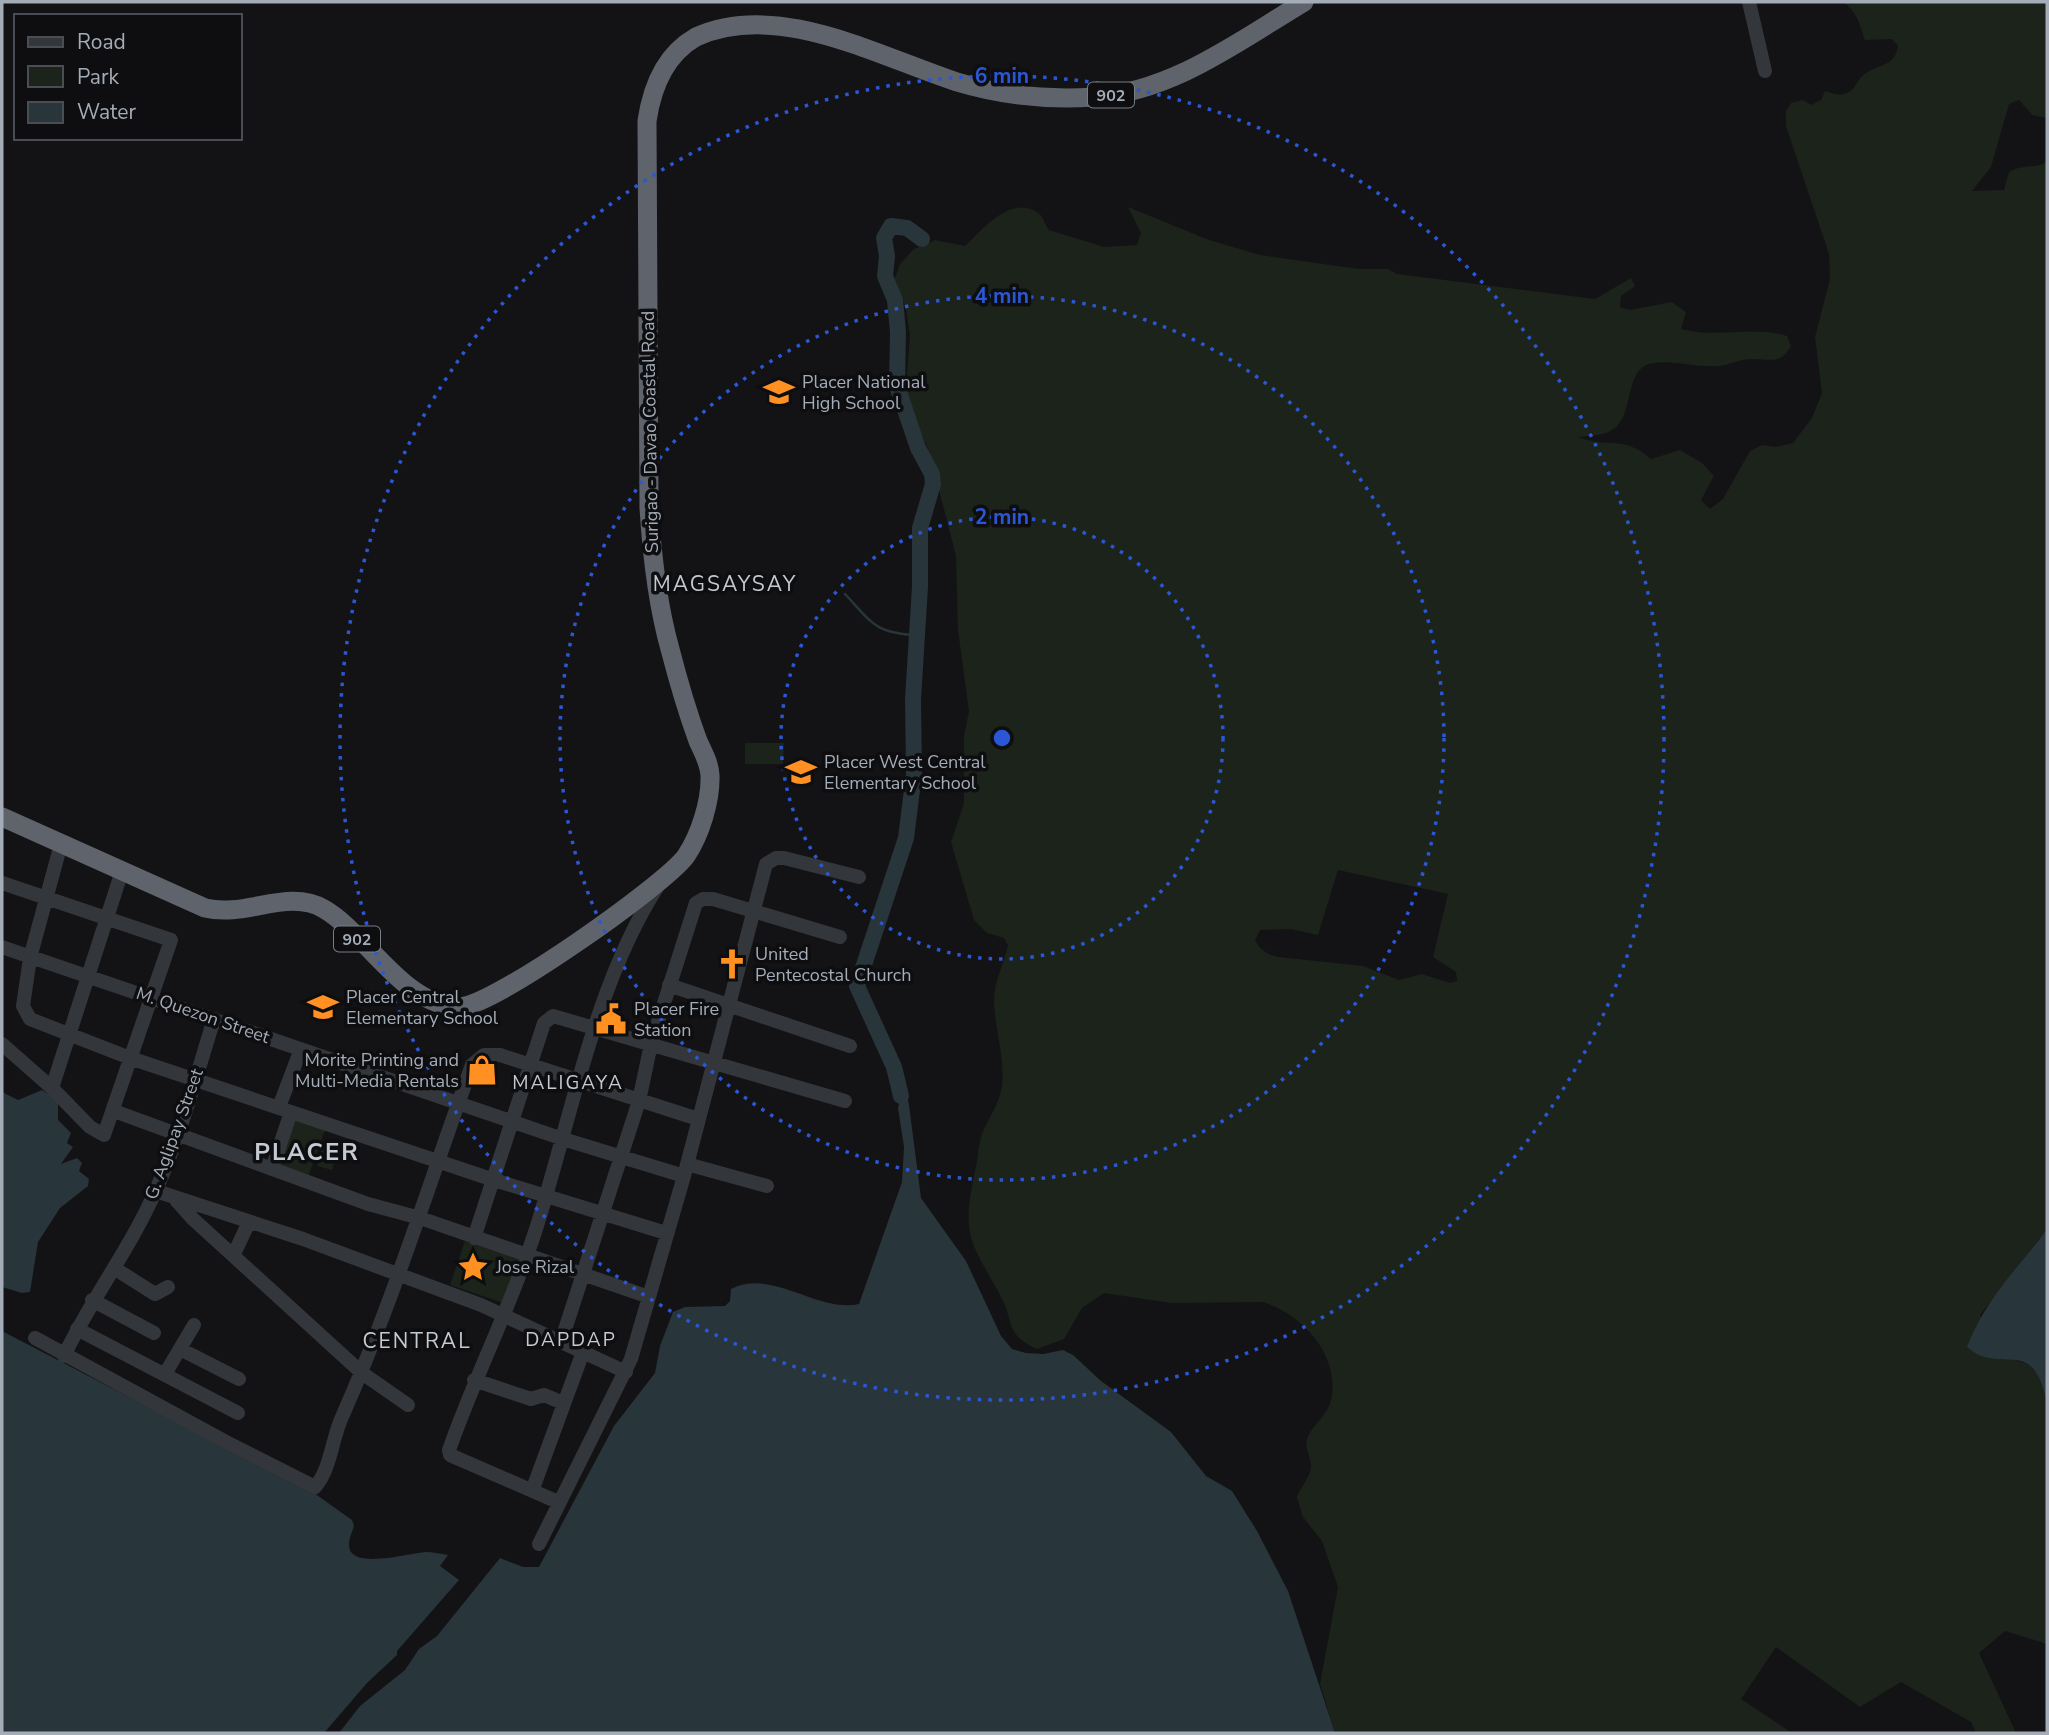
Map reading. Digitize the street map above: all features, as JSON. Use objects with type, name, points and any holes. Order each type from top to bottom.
[{"type":"highway","name":"Surigao - Davao Coastal Road","points":[[2,817],[215,911],[234,912],[296,900],[318,905],[338,920],[395,975],[429,998],[458,1007],[484,1001],[508,988],[663,879],[686,855],[705,811],[710,778],[669,648],[657,591],[649,508],[647,130],[650,101],[662,73],[678,49],[719,25],[750,18],[786,21],[871,48],[954,81],[991,90],[1038,97],[1105,96],[1176,76],[1304,2]]},
{"type":"street","points":[[1749,2],[1765,71]]},
{"type":"street","points":[[61,844],[30,958],[24,1012],[30,1019],[70,1037],[130,1058],[491,1179],[666,1233]]},
{"type":"street","points":[[539,1544],[626,1372],[686,1170],[766,864],[776,858],[859,877]]},
{"type":"street","points":[[52,1088],[122,871]]},
{"type":"street","points":[[558,1502],[450,1455],[474,1380],[504,1317],[528,1254],[619,959],[663,879]]},
{"type":"street","points":[[2,883],[171,940],[104,1135],[90,1127],[52,1088],[2,1044]]},
{"type":"street","points":[[561,1342],[639,1101],[651,1044],[693,906],[698,900],[713,900],[840,937]]},
{"type":"street","name":"M. Quezon Street","points":[[2,947],[563,1139],[620,1156],[767,1186]]},
{"type":"street","points":[[670,985],[850,1046]]},
{"type":"street","points":[[474,1238],[491,1179],[544,1023],[550,1018],[566,1018],[845,1101]]},
{"type":"street","name":"G. Aglipay Street","points":[[64,1356],[92,1300],[114,1268],[156,1191],[178,1133],[214,1019]]},
{"type":"street","points":[[272,1169],[301,1049]]},
{"type":"street","points":[[35,1338],[64,1356],[115,1379],[312,1487],[318,1484],[326,1469],[334,1437],[401,1275],[471,1065],[484,1055],[500,1055],[698,1119]]},
{"type":"street","points":[[114,1111],[368,1204],[420,1218],[649,1297]]},
{"type":"street","points":[[156,1191],[303,1238],[481,1305],[626,1372]]},
{"type":"street","points":[[175,1199],[193,1219],[362,1373],[408,1405]]},
{"type":"street","points":[[234,1254],[249,1222]]},
{"type":"street","points":[[114,1268],[155,1294],[168,1287]]},
{"type":"street","points":[[92,1300],[154,1333]]},
{"type":"street","points":[[165,1374],[194,1325]]},
{"type":"street","points":[[76,1329],[238,1413]]},
{"type":"street","points":[[180,1349],[239,1379]]},
{"type":"street","points":[[533,1491],[583,1352]]},
{"type":"street","points":[[474,1380],[531,1399],[544,1395],[563,1403]]},
{"type":"green space","points":[[1843,2],[2047,2],[2047,118],[2032,115],[2019,100],[2009,104],[1991,167],[1972,191],[2004,190],[2009,172],[2047,162],[2047,1229],[1980,1315],[2001,1357],[2022,1362],[2035,1370],[2045,1393],[2047,1644],[2005,1631],[1979,1653],[2016,1733],[1976,1733],[1971,1722],[1901,1682],[1860,1707],[1776,1647],[1741,1699],[1792,1733],[1335,1733],[1320,1684],[1338,1587],[1322,1541],[1303,1517],[1297,1497],[1311,1468],[1306,1445],[1308,1436],[1327,1410],[1333,1384],[1324,1353],[1315,1339],[1291,1316],[1262,1302],[1171,1303],[1104,1293],[1082,1308],[1064,1339],[1037,1349],[1019,1338],[1015,1332],[1005,1304],[981,1262],[971,1237],[969,1210],[980,1143],[1002,1086],[994,1001],[1008,945],[1004,938],[987,933],[974,920],[951,842],[964,803],[964,736],[969,711],[958,630],[956,556],[929,451],[905,398],[910,336],[906,308],[895,278],[900,264],[914,249],[935,240],[965,246],[997,217],[1017,208],[1037,212],[1049,230],[1104,247],[1137,245],[1141,233],[1128,207],[1209,240],[1260,255],[1359,269],[1388,269],[1397,274],[1595,299],[1631,278],[1635,286],[1621,296],[1620,307],[1630,310],[1672,302],[1686,312],[1681,329],[1707,333],[1774,333],[1787,336],[1791,346],[1783,356],[1774,360],[1746,359],[1719,366],[1662,362],[1644,367],[1637,374],[1624,416],[1618,425],[1602,434],[1578,437],[1624,444],[1641,451],[1651,459],[1680,450],[1702,463],[1714,476],[1701,500],[1710,509],[1723,499],[1750,451],[1762,445],[1777,447],[1793,443],[1812,418],[1822,393],[1815,337],[1830,279],[1829,254],[1786,126],[1786,111],[1791,103],[1803,100],[1811,105],[1821,100],[1825,91],[1847,93],[1863,75],[1890,61],[1898,46],[1892,39],[1865,40],[1852,10]],"holes":[[[1338,870],[1448,894],[1433,957],[1456,972],[1457,981],[1450,983],[1422,974],[1399,980],[1363,966],[1278,957],[1264,951],[1255,940],[1260,930],[1291,929],[1318,935]]]},
{"type":"green space","points":[[745,743],[784,743],[783,764],[745,764]]},
{"type":"green space","points":[[294,1120],[325,1130],[308,1177],[277,1166]]},
{"type":"green space","points":[[324,1141],[339,1146],[332,1170],[317,1166]]},
{"type":"green space","points":[[465,1241],[521,1260],[506,1304],[450,1285]]},
{"type":"water","points":[[42,1090],[58,1100],[58,1120],[71,1133],[67,1143],[73,1147],[61,1164],[77,1158],[82,1163],[79,1171],[89,1179],[88,1186],[60,1208],[38,1242],[30,1292],[22,1293],[2,1287],[2,1092],[18,1100]]},
{"type":"water","points":[[901,1096],[908,1100],[909,1105],[921,1198],[966,1261],[1001,1336],[1012,1349],[1026,1353],[1043,1354],[1063,1350],[1073,1355],[1101,1381],[1171,1432],[1206,1476],[1232,1491],[1257,1531],[1288,1591],[1335,1733],[339,1733],[360,1706],[405,1670],[419,1649],[437,1636],[500,1558],[523,1567],[539,1567],[614,1426],[655,1373],[660,1346],[673,1312],[685,1307],[725,1306],[730,1301],[731,1289],[747,1284],[779,1287],[843,1305],[859,1304],[902,1182],[904,1147],[898,1108]]},
{"type":"water","points":[[2047,1229],[2047,1405],[2034,1369],[2025,1362],[1979,1355],[1967,1347],[1993,1298]]},
{"type":"water","points":[[2,1331],[314,1493],[352,1520],[354,1526],[349,1546],[351,1552],[357,1556],[375,1559],[426,1552],[448,1555],[440,1566],[459,1580],[397,1651],[397,1655],[367,1683],[324,1733],[2,1733]]},
{"type":"waterway","points":[[901,1096],[894,1067],[857,986],[906,838],[914,774],[913,699],[920,587],[920,528],[933,484],[932,474],[918,448],[897,386],[898,332],[895,300],[885,276],[887,256],[884,238],[891,226],[907,228],[922,239]]},
{"type":"waterway","points":[[845,594],[862,613],[883,629],[917,635]]},
{"type":"place","name":"Placer National High School","points":[[779,392]]},
{"type":"place","name":"Placer West Central Elementary School","points":[[801,772]]},
{"type":"place","name":"United Pentecostal Church","points":[[732,964]]},
{"type":"place","name":"Placer Central Elementary School","points":[[323,1007]]},
{"type":"place","name":"Placer Fire Station","points":[[611,1019]]},
{"type":"place","name":"Morite Printing and Multi-Media Rentals","points":[[482,1070]]},
{"type":"place","name":"Jose Rizal","points":[[473,1267]]},
{"type":"district","name":"MAGSAYSAY","points":[[725,584]]},
{"type":"district","name":"MALIGAYA","points":[[568,1082]]},
{"type":"district","name":"PLACER","points":[[307,1152]]},
{"type":"district","name":"DAPDAP","points":[[571,1339]]},
{"type":"district","name":"CENTRAL","points":[[417,1341]]}]
